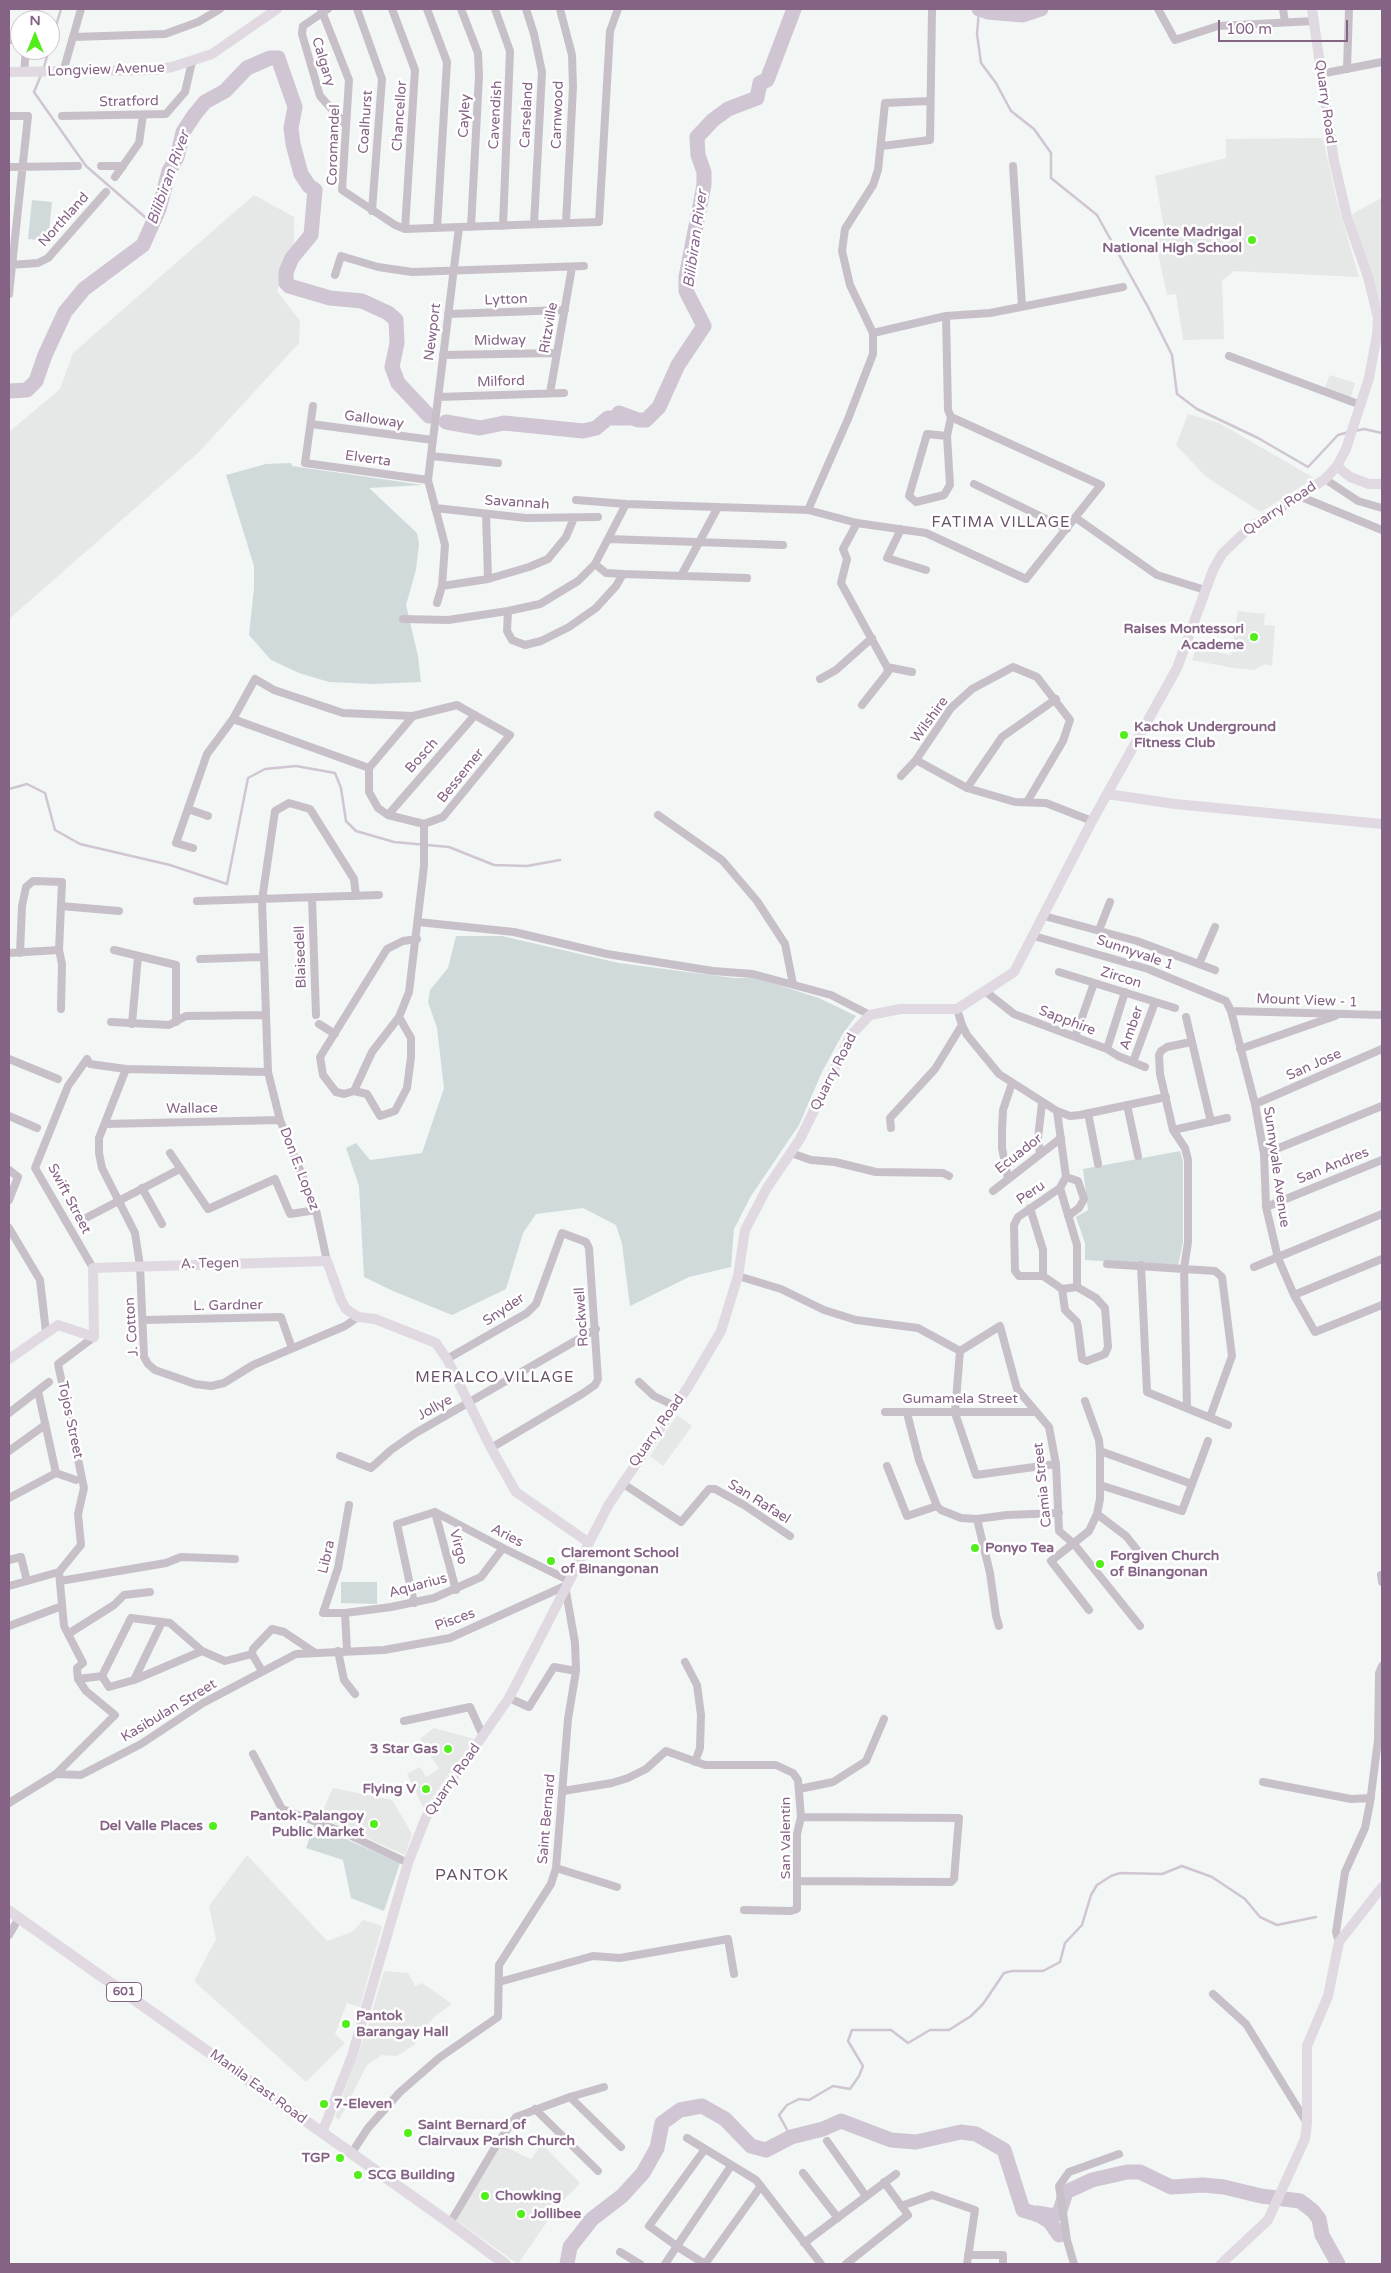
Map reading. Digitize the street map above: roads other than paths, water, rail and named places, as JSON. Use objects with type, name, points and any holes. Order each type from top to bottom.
[{"type":"main road","name":"Manila East Road","points":[[9,1911],[450,2223],[505,2264]]},
{"type":"street","points":[[63,72],[81,9]]},
{"type":"street","points":[[74,36],[165,34],[198,22],[220,9]]},
{"type":"street","name":"Coalhurst","points":[[357,9],[382,79],[372,210]]},
{"type":"street","name":"Chancellor","points":[[392,9],[415,70],[405,229]]},
{"type":"street","points":[[427,9],[447,62],[437,228]]},
{"type":"street","name":"Cayley","points":[[461,9],[478,54],[479,76],[471,227]]},
{"type":"street","name":"Cavendish","points":[[495,9],[510,51],[503,226]]},
{"type":"street","name":"Carseland","points":[[526,9],[534,34],[542,72],[534,224]]},
{"type":"street","name":"Carnwood","points":[[560,9],[572,55],[573,87],[566,223]]},
{"type":"street","name":"Coromandel","points":[[324,10],[349,80],[342,190],[395,226],[405,229],[599,222],[610,31],[618,9]]},
{"type":"street","points":[[1158,9],[1175,40],[1218,26],[1314,21]]},
{"type":"street","points":[[1283,9],[1285,22]]},
{"type":"street","name":"Quarry Road","points":[[957,1009],[1014,972],[1092,821],[1176,668],[1222,554],[1248,528],[1325,479],[1337,466],[1346,449],[1361,405],[1377,336],[1378,318],[1368,277],[1347,216],[1334,161],[1312,9]]},
{"type":"street","points":[[1347,69],[1349,9]]},
{"type":"street","name":"Longview Avenue","points":[[9,72],[154,70],[192,62],[212,54],[272,10]]},
{"type":"street","name":"Calgary","points":[[324,10],[304,26],[302,34],[320,96],[346,126]]},
{"type":"street","points":[[882,146],[930,140],[929,101],[932,10]]},
{"type":"street","points":[[24,72],[25,60]]},
{"type":"street","name":"Stratford","points":[[62,116],[166,114],[185,92],[192,62]]},
{"type":"street","points":[[1320,74],[1382,62]]},
{"type":"street","points":[[808,510],[848,420],[873,354],[873,333],[850,285],[842,251],[845,230],[873,185],[878,170],[885,103],[929,101]]},
{"type":"street","points":[[115,177],[139,143],[143,115]]},
{"type":"street","points":[[9,116],[28,116],[23,167],[13,218],[9,294]]},
{"type":"street","points":[[9,167],[78,166]]},
{"type":"street","points":[[101,166],[123,166]]},
{"type":"street","points":[[1013,166],[1022,306]]},
{"type":"street","name":"Northland","points":[[10,265],[38,263],[48,258],[106,192]]},
{"type":"street","name":"Newport","points":[[437,602],[442,586],[445,545],[428,480],[459,228]]},
{"type":"street","points":[[335,275],[341,256],[378,267],[412,272],[584,266]]},
{"type":"street","name":"Ritzville","points":[[550,393],[572,267]]},
{"type":"street","points":[[873,333],[946,316],[990,313],[1123,287]]},
{"type":"street","name":"Lytton","points":[[448,314],[565,310]]},
{"type":"street","points":[[946,316],[948,410],[951,417],[947,436],[950,486],[944,495],[916,502],[909,496],[927,434],[947,436]]},
{"type":"street","name":"Midway","points":[[444,355],[556,353]]},
{"type":"street","points":[[1230,356],[1361,405]]},
{"type":"street","name":"Milford","points":[[438,397],[564,393]]},
{"type":"street","points":[[312,424],[313,406]]},
{"type":"street","points":[[576,500],[626,504],[808,510],[857,523],[926,533],[1026,578],[1101,485],[951,417]]},
{"type":"street","name":"Galloway","points":[[312,424],[433,440]]},
{"type":"street","name":"Elverta","points":[[312,424],[305,463],[428,480]]},
{"type":"street","points":[[431,456],[498,463]]},
{"type":"street","points":[[1337,466],[1350,477],[1369,484],[1382,484]]},
{"type":"street","points":[[1325,479],[1358,501],[1382,508]]},
{"type":"street","points":[[974,484],[1067,528]]},
{"type":"street","points":[[1298,496],[1382,530]]},
{"type":"street","points":[[403,619],[448,620],[540,604],[561,593],[595,564],[626,504]]},
{"type":"street","points":[[682,576],[718,507]]},
{"type":"street","name":"Savannah","points":[[434,508],[526,518],[598,517]]},
{"type":"street","points":[[486,514],[488,578]]},
{"type":"street","points":[[442,586],[488,578],[529,567],[548,559],[566,537],[574,518]]},
{"type":"street","points":[[1076,518],[1157,575],[1206,590]]},
{"type":"street","points":[[857,523],[843,549],[847,559],[841,583],[872,638],[888,672],[862,706]]},
{"type":"street","points":[[901,529],[887,558],[926,570]]},
{"type":"street","points":[[608,539],[783,545]]},
{"type":"street","points":[[595,564],[606,572],[623,574],[747,578]]},
{"type":"street","points":[[508,611],[507,631],[512,640],[525,645],[541,641],[569,627],[596,608],[616,586],[623,574]]},
{"type":"street","points":[[820,679],[836,670],[872,638]]},
{"type":"street","points":[[887,667],[912,672]]},
{"type":"street","name":"Wilshire","points":[[901,776],[916,760],[951,708],[972,688],[1013,667],[1037,676],[1070,720],[1067,732],[1027,802]]},
{"type":"street","points":[[192,848],[176,843],[207,754],[233,719],[255,679],[274,690],[343,713],[414,716],[457,705],[475,715]]},
{"type":"street","points":[[968,788],[1002,737],[1056,699]]},
{"type":"street","name":"Bessemer","points":[[424,824],[443,817],[510,735],[475,715]]},
{"type":"street","name":"Bosch","points":[[388,815],[475,715]]},
{"type":"street","points":[[354,1091],[372,1052],[399,1017],[409,992],[417,939],[424,866],[424,824],[388,815],[378,808],[369,792],[369,768],[414,716]]},
{"type":"street","points":[[233,719],[369,768]]},
{"type":"street","points":[[916,760],[968,788],[1015,802],[1046,803],[1092,821]]},
{"type":"street","points":[[1107,794],[1175,804],[1382,824]]},
{"type":"street","name":"Don E. Lopez","points":[[356,896],[354,879],[310,809],[289,803],[275,811],[262,900],[264,1015],[268,1072],[280,1120],[316,1210],[327,1261],[340,1300],[346,1310],[358,1317]]},
{"type":"street","points":[[188,809],[208,816]]},
{"type":"street","points":[[658,815],[722,860],[757,901],[785,944],[793,984]]},
{"type":"street","points":[[20,953],[22,906],[26,887],[33,881],[62,882],[59,950],[62,964],[61,1009]]},
{"type":"street","points":[[197,901],[378,895]]},
{"type":"street","name":"Blaisedell","points":[[312,898],[316,1015]]},
{"type":"street","points":[[1099,930],[1110,902]]},
{"type":"street","points":[[61,906],[119,911]]},
{"type":"street","points":[[1044,916],[1137,941],[1215,970]]},
{"type":"street","points":[[418,922],[514,932],[607,954],[713,971],[753,974],[831,995],[870,1015],[900,1009],[957,1009],[962,1026],[984,1058],[999,1074],[1042,1103],[1070,1116],[1166,1098]]},
{"type":"street","points":[[1199,964],[1215,927]]},
{"type":"street","name":"Sunnyvale 1","points":[[1034,936],[1148,969],[1226,1000]]},
{"type":"street","points":[[399,1017],[410,1038],[411,1057],[407,1088],[395,1111],[380,1116],[367,1094],[354,1091],[344,1094],[336,1092],[323,1075],[320,1057],[388,949],[402,941],[417,939]]},
{"type":"street","points":[[9,953],[59,950]]},
{"type":"street","points":[[114,950],[176,965],[176,1022]]},
{"type":"street","points":[[132,1024],[138,956]]},
{"type":"street","points":[[200,959],[263,957]]},
{"type":"street","name":"Zircon","points":[[1060,972],[1175,1008]]},
{"type":"street","points":[[1075,1037],[1094,983]]},
{"type":"street","name":"Sapphire","points":[[985,991],[1014,1014],[1106,1049],[1145,1067]]},
{"type":"street","points":[[1106,1049],[1125,992]]},
{"type":"street","name":"Sunnyvale Avenue","points":[[1226,1000],[1231,1011],[1255,1104],[1264,1154],[1266,1208],[1278,1258],[1294,1295],[1315,1332],[1382,1305]]},
{"type":"street","name":"Amber","points":[[1134,1062],[1155,1002]]},
{"type":"street","name":"Mount View - 1","points":[[1231,1011],[1382,1015]]},
{"type":"street","points":[[1240,1049],[1340,1014]]},
{"type":"street","points":[[111,1022],[169,1025],[186,1016],[194,1015],[264,1015]]},
{"type":"street","name":"Quarry Road","points":[[322,2133],[355,2048],[408,1863],[426,1818],[509,1698],[588,1542],[622,1483],[675,1406],[721,1331],[738,1276],[745,1230],[763,1194],[791,1153],[851,1035],[870,1015]]},
{"type":"street","points":[[1186,1017],[1211,1122]]},
{"type":"street","points":[[319,1024],[335,1034]]},
{"type":"street","points":[[891,1128],[890,1118],[935,1070],[962,1026]]},
{"type":"street","points":[[1187,1408],[1184,1268],[1188,1242],[1188,1160],[1185,1148],[1174,1130],[1159,1063],[1161,1051],[1167,1047],[1192,1042]]},
{"type":"street","name":"San Jose","points":[[1255,1104],[1382,1049]]},
{"type":"street","name":"Swift Street","points":[[93,1268],[35,1168],[68,1086],[87,1059],[90,1064],[126,1070]]},
{"type":"street","points":[[9,1060],[58,1079]]},
{"type":"street","points":[[126,1070],[268,1072]]},
{"type":"street","name":"J. Cotton","points":[[126,1070],[99,1138],[99,1153],[102,1168],[135,1233],[140,1266],[144,1358],[148,1364],[154,1370],[195,1384],[211,1386],[224,1383],[253,1365],[345,1326],[358,1317]]},
{"type":"street","points":[[1008,1179],[1002,1148],[1002,1130],[1003,1110],[1012,1083]]},
{"type":"street","points":[[1040,1154],[1038,1138],[1042,1103]]},
{"type":"street","points":[[1127,1105],[1138,1156]]},
{"type":"street","points":[[1264,1154],[1382,1106]]},
{"type":"street","points":[[1057,1111],[1066,1177],[1060,1188],[1079,1251],[1077,1287]]},
{"type":"street","points":[[1088,1113],[1098,1164]]},
{"type":"street","points":[[9,1116],[37,1128]]},
{"type":"street","points":[[1174,1130],[1227,1118]]},
{"type":"street","name":"Wallace","points":[[104,1124],[280,1120]]},
{"type":"street","name":"Ecuador","points":[[992,1191],[1061,1138]]},
{"type":"street","points":[[170,1153],[208,1209],[275,1179],[290,1214],[316,1210]]},
{"type":"street","points":[[791,1153],[811,1160],[835,1162],[876,1172],[934,1173],[950,1176]]},
{"type":"street","name":"San Andres","points":[[1266,1208],[1382,1160]]},
{"type":"street","points":[[82,1220],[180,1169]]},
{"type":"street","points":[[9,1170],[18,1178],[9,1200]]},
{"type":"street","points":[[1066,1177],[1078,1181],[1084,1199],[1079,1208],[1068,1216]]},
{"type":"street","points":[[142,1188],[162,1224]]},
{"type":"street","name":"Peru","points":[[1043,1276],[1019,1276],[1015,1272],[1014,1225],[1018,1217],[1060,1188]]},
{"type":"street","points":[[1030,1208],[1043,1250],[1043,1276],[1062,1289],[1077,1287],[1096,1298],[1105,1308],[1108,1349],[1105,1354],[1087,1361],[1081,1356],[1077,1322],[1065,1310],[1062,1289]]},
{"type":"street","points":[[1254,1267],[1382,1214]]},
{"type":"street","points":[[9,1228],[40,1280],[46,1332]]},
{"type":"street","name":"Rockwell","points":[[491,1448],[595,1385],[598,1380],[589,1248],[581,1239],[562,1233]]},
{"type":"street","name":"Snyder","points":[[447,1359],[527,1313],[536,1304],[562,1233]]},
{"type":"street","points":[[1294,1295],[1382,1259]]},
{"type":"street","name":"A. Tegen","points":[[93,1268],[327,1261]]},
{"type":"street","points":[[1106,1264],[1214,1271],[1222,1277],[1232,1356],[1210,1418]]},
{"type":"street","points":[[1141,1265],[1146,1389],[1149,1394],[1228,1425]]},
{"type":"street","points":[[9,1358],[58,1325],[94,1336],[93,1268]]},
{"type":"street","points":[[738,1276],[781,1289],[824,1310],[856,1320],[918,1328],[960,1351],[956,1413],[976,1475],[1056,1464]]},
{"type":"street","name":"L. Gardner","points":[[143,1320],[281,1317],[292,1348]]},
{"type":"street","points":[[358,1317],[375,1319],[436,1344],[447,1359],[491,1448],[516,1492],[588,1542]]},
{"type":"street","name":"Camia Street","points":[[960,1351],[1000,1326],[1017,1389],[1049,1427],[1056,1464],[1059,1531],[1074,1544],[1140,1626]]},
{"type":"street","name":"Jollye","points":[[340,1456],[371,1468],[391,1450],[414,1434],[596,1329]]},
{"type":"street","name":"Tojos Street","points":[[59,1576],[81,1545],[78,1514],[84,1488],[58,1364],[94,1336]]},
{"type":"street","points":[[9,1413],[50,1382]]},
{"type":"street","points":[[639,1382],[654,1396],[675,1406]]},
{"type":"street","points":[[38,1391],[56,1473]]},
{"type":"street","points":[[1085,1401],[1099,1440],[1100,1485],[1097,1514],[1089,1531],[1053,1559],[1052,1565],[1089,1610]]},
{"type":"street","name":"Gumamela Street","points":[[885,1412],[1036,1412]]},
{"type":"street","points":[[907,1413],[919,1460],[937,1506],[941,1510],[961,1518],[977,1519],[1008,1515],[1059,1513]]},
{"type":"street","points":[[9,1451],[45,1425]]},
{"type":"street","points":[[1100,1485],[1182,1511],[1208,1440]]},
{"type":"street","points":[[1100,1451],[1192,1484]]},
{"type":"street","points":[[887,1466],[907,1516],[937,1506]]},
{"type":"street","points":[[9,1498],[56,1473],[76,1480]]},
{"type":"street","name":"San Rafael","points":[[622,1483],[681,1522],[709,1489],[715,1489],[744,1505],[790,1536]]},
{"type":"street","name":"Libra","points":[[323,1613],[340,1562],[349,1505]]},
{"type":"street","points":[[414,1603],[396,1524],[435,1512]]},
{"type":"street","name":"Aries","points":[[435,1512],[567,1583]]},
{"type":"street","name":"Virgo","points":[[435,1512],[456,1590]]},
{"type":"street","points":[[1097,1514],[1126,1536],[1138,1550]]},
{"type":"street","points":[[977,1519],[990,1573],[999,1626]]},
{"type":"street","name":"Aquarius","points":[[323,1613],[345,1613],[414,1603],[456,1590],[481,1577],[503,1548]]},
{"type":"street","points":[[9,1560],[21,1557],[27,1581]]},
{"type":"street","points":[[9,1586],[59,1576],[166,1564],[182,1557],[235,1559]]},
{"type":"street","points":[[9,1803],[56,1774],[115,1716],[86,1691],[78,1679],[77,1668],[83,1662],[64,1626],[59,1576]]},
{"type":"street","name":"Pisces","points":[[347,1651],[384,1650],[450,1638],[567,1583]]},
{"type":"street","name":"Saint Bernard","points":[[351,2154],[368,2128],[400,2092],[439,2058],[498,2017],[499,1965],[546,1894],[556,1868],[568,1719],[576,1671],[575,1643],[567,1583]]},
{"type":"street","points":[[68,1634],[114,1605],[124,1595],[150,1592]]},
{"type":"street","points":[[9,1626],[62,1606]]},
{"type":"street","points":[[345,1613],[347,1651]]},
{"type":"street","points":[[102,1676],[131,1618],[170,1623],[202,1651],[225,1661],[252,1654]]},
{"type":"street","points":[[134,1680],[162,1622]]},
{"type":"street","points":[[262,1671],[252,1654],[253,1648],[272,1629],[275,1628],[314,1652]]},
{"type":"street","points":[[102,1676],[109,1687],[134,1680],[202,1651]]},
{"type":"street","points":[[338,1651],[344,1680],[355,1694]]},
{"type":"street","name":"Kasibulan Street","points":[[56,1774],[82,1775],[141,1744],[203,1703],[296,1654],[347,1651]]},
{"type":"street","points":[[685,1662],[696,1685],[701,1715],[700,1748],[695,1762]]},
{"type":"street","points":[[1339,1942],[1336,1932],[1345,1872],[1365,1828],[1371,1798],[1378,1740],[1379,1673],[1382,1666]]},
{"type":"street","points":[[509,1698],[529,1708],[554,1667],[576,1671]]},
{"type":"street","points":[[78,1679],[102,1676]]},
{"type":"street","points":[[404,1721],[470,1707],[484,1736]]},
{"type":"street","points":[[799,1789],[832,1782],[866,1761],[884,1719]]},
{"type":"street","name":"San Valentin","points":[[563,1791],[586,1788],[628,1778],[646,1768],[666,1751],[705,1765],[776,1765],[793,1773],[798,1780],[801,1817],[797,1834],[797,1909],[791,1911],[744,1910]]},
{"type":"street","points":[[254,1754],[282,1809],[329,1826],[408,1863]]},
{"type":"street","points":[[1263,1782],[1351,1799],[1371,1798]]},
{"type":"street","points":[[798,1881],[951,1882],[954,1879],[959,1818],[801,1817]]},
{"type":"street","points":[[556,1868],[618,1887]]},
{"type":"street","points":[[1221,2264],[1272,2215],[1284,2181],[1305,2139],[1307,2123],[1307,2046],[1328,1996],[1339,1942],[1382,1887]]},
{"type":"street","points":[[9,1935],[19,1918]]},
{"type":"street","points":[[499,1982],[593,1956],[620,1958],[728,1938],[734,1974]]},
{"type":"street","points":[[1213,1994],[1246,2024],[1307,2123]]},
{"type":"street","points":[[450,2223],[497,2144],[516,2117],[570,2097],[604,2087]]},
{"type":"street","points":[[570,2097],[621,2147]]},
{"type":"street","points":[[536,2110],[598,2171]]},
{"type":"street","points":[[687,2138],[756,2180],[821,2264]]},
{"type":"street","points":[[827,2141],[866,2196]]},
{"type":"street","points":[[705,2150],[649,2226],[678,2247],[705,2264],[761,2186]]},
{"type":"street","points":[[1074,2264],[1063,2218],[1059,2186],[1070,2172],[1119,2154]]},
{"type":"street","points":[[666,2264],[732,2166]]},
{"type":"street","points":[[803,2173],[838,2218]]},
{"type":"street","points":[[804,2243],[896,2174]]},
{"type":"street","points":[[846,2264],[908,2215],[884,2182]]},
{"type":"street","points":[[901,2206],[932,2195],[976,2210],[967,2264]]},
{"type":"street","points":[[620,2252],[640,2264]]},
{"type":"street","points":[[968,2255],[1003,2255],[1003,2264]]},
{"type":"waterway","points":[[43,70],[61,9]]},
{"type":"waterway","name":"Bilibiran River","points":[[628,418],[619,413],[638,420],[646,420],[659,407],[678,365],[704,326],[686,291],[686,277],[704,185],[704,172],[698,155],[697,137],[713,120],[728,109],[757,98],[760,83],[767,80],[794,9]]},
{"type":"waterway","name":"Bilibiran River","points":[[979,9],[988,12],[1023,15],[1041,9]]},
{"type":"waterway","points":[[979,10],[977,34],[981,63],[996,83],[1011,111],[1034,129],[1051,153],[1051,178],[1097,215],[1148,307],[1172,355],[1177,394],[1197,409],[1258,438],[1308,467],[1338,435],[1349,432]]},
{"type":"waterway","name":"Bilibiran River","points":[[9,391],[27,390],[36,381],[45,355],[65,312],[84,289],[143,245],[159,209],[169,171],[177,157],[183,132],[195,114],[205,102],[225,91],[247,68],[270,58],[278,58],[295,107],[291,128],[301,174],[309,186],[315,190],[311,235],[292,258],[286,272],[286,283],[289,286],[330,298],[362,301],[388,313],[396,320],[397,343],[392,367],[398,383],[429,416]]},
{"type":"waterway","points":[[41,75],[34,92],[86,166],[153,224]]},
{"type":"waterway","name":"Bilibiran River","points":[[446,422],[480,428],[504,423],[583,431],[596,428],[608,418],[628,418]]},
{"type":"waterway","points":[[1355,431],[1364,429],[1382,433]]},
{"type":"waterway","points":[[9,789],[27,784],[45,793],[55,830],[80,844],[170,865],[227,884],[248,778],[265,769],[296,766],[335,773],[341,788],[346,821],[356,831],[394,842],[449,847],[494,865],[527,866],[560,860]]},
{"type":"waterway","points":[[791,2137],[779,2115],[787,2105],[799,2099],[809,2100],[833,2086],[850,2089],[859,2076],[863,2066],[848,2041],[852,2030],[891,2030],[908,2043],[930,2030],[949,2030],[971,2016],[983,2004],[1004,1973],[1012,1971],[1043,1971],[1060,1962],[1065,1943],[1082,1925],[1091,1895],[1097,1885],[1111,1876],[1120,1873],[1162,1874],[1182,1866],[1212,1877],[1245,1899],[1260,1917],[1277,1925],[1316,1917]]},
{"type":"waterway","points":[[567,2264],[570,2247],[592,2219],[622,2196],[643,2173],[657,2148],[662,2123],[680,2110],[702,2106],[725,2119],[751,2146],[766,2150],[791,2137],[823,2129],[841,2121],[891,2140],[916,2142],[961,2132],[976,2134],[1004,2150],[1023,2210],[1039,2215],[1050,2222],[1059,2235]]},
{"type":"waterway","points":[[1037,2213],[1054,2216],[1060,2211],[1066,2192],[1092,2180],[1127,2172],[1140,2172],[1171,2187],[1203,2185],[1224,2187],[1261,2196],[1300,2201],[1313,2211],[1319,2219],[1322,2235],[1338,2264]]},
{"type":"place","name":"Vicente Madrigal National High School","points":[[1252,240]]},
{"type":"place","name":"Raises Montessori Academe","points":[[1254,637]]},
{"type":"place","name":"Kachok Underground Fitness Club","points":[[1124,735]]},
{"type":"place","name":"Ponyo Tea","points":[[975,1548]]},
{"type":"place","name":"Claremont School of Binangonan","points":[[551,1561]]},
{"type":"place","name":"Forgiven Church of Binangonan","points":[[1100,1564]]},
{"type":"place","name":"3 Star Gas","points":[[448,1749]]},
{"type":"place","name":"Flying V","points":[[426,1789]]},
{"type":"place","name":"Pantok-Palangoy Public Market","points":[[374,1824]]},
{"type":"place","name":"Del Valle Places","points":[[213,1826]]},
{"type":"place","name":"Pantok Barangay Hall","points":[[346,2024]]},
{"type":"place","name":"7-Eleven","points":[[324,2104]]},
{"type":"place","name":"Saint Bernard of Clairvaux Parish Church","points":[[408,2133]]},
{"type":"place","name":"TGP","points":[[340,2158]]},
{"type":"place","name":"SCG Building","points":[[358,2175]]},
{"type":"place","name":"Chowking","points":[[485,2196]]},
{"type":"place","name":"Jollibee","points":[[521,2214]]},
{"type":"district","name":"FATIMA VILLAGE","points":[[1001,523]]},
{"type":"district","name":"MERALCO VILLAGE","points":[[495,1378]]},
{"type":"district","name":"PANTOK","points":[[472,1876]]}]
